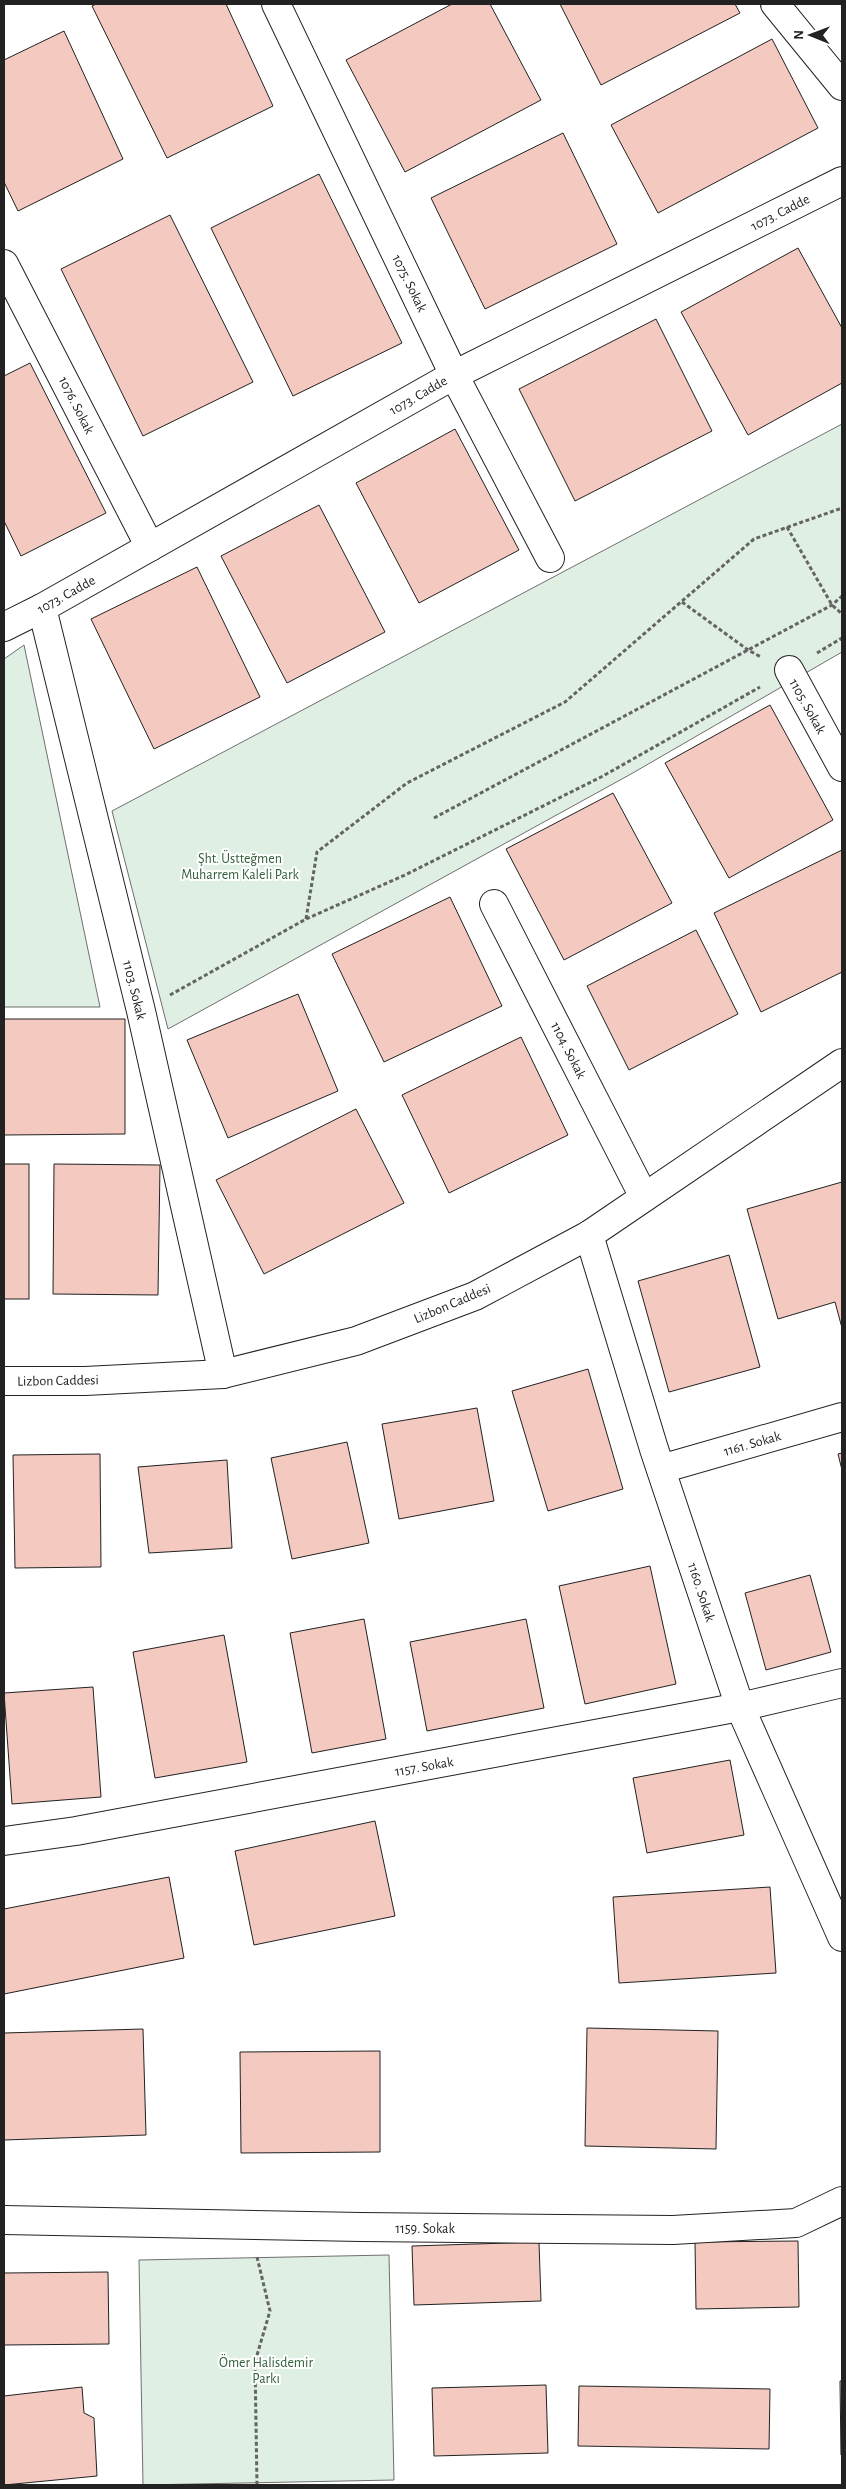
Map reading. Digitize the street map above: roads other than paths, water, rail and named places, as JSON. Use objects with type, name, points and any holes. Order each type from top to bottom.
[{"type":"street","name":"1075. Sokak","points":[[276,4],[454,375],[550,558]]},
{"type":"street","points":[[775,4],[842,86]]},
{"type":"street","name":"1073. Cadde","points":[[4,627],[42,608],[454,375],[842,181]]},
{"type":"street","name":"1076. Sokak","points":[[4,264],[150,547]]},
{"type":"street","name":"1103. Sokak","points":[[42,608],[140,1011],[223,1374]]},
{"type":"street","name":"1105. Sokak","points":[[789,670],[842,767]]},
{"type":"street","name":"1104. Sokak","points":[[494,904],[644,1197]]},
{"type":"street","name":"Lizbon Caddesi","points":[[4,1381],[85,1381],[223,1374],[356,1341],[475,1296],[589,1235],[842,1063]]},
{"type":"street","name":"1160. Sokak","points":[[589,1235],[661,1469],[740,1708],[842,1937]]},
{"type":"street","name":"1161. Sokak","points":[[661,1469],[842,1417]]},
{"type":"street","name":"1157. Sokak","points":[[4,1841],[95,1827],[740,1708],[842,1683]]},
{"type":"street","name":"1159. Sokak","points":[[4,2220],[672,2230],[796,2222],[842,2201]]},
{"type":"park label","name":"Şht. Üstteğmen Muharrem Kaleli Park","points":[[240,866]]},
{"type":"park label","name":"Ömer Halisdemir Parkı","points":[[266,2370]]}]
